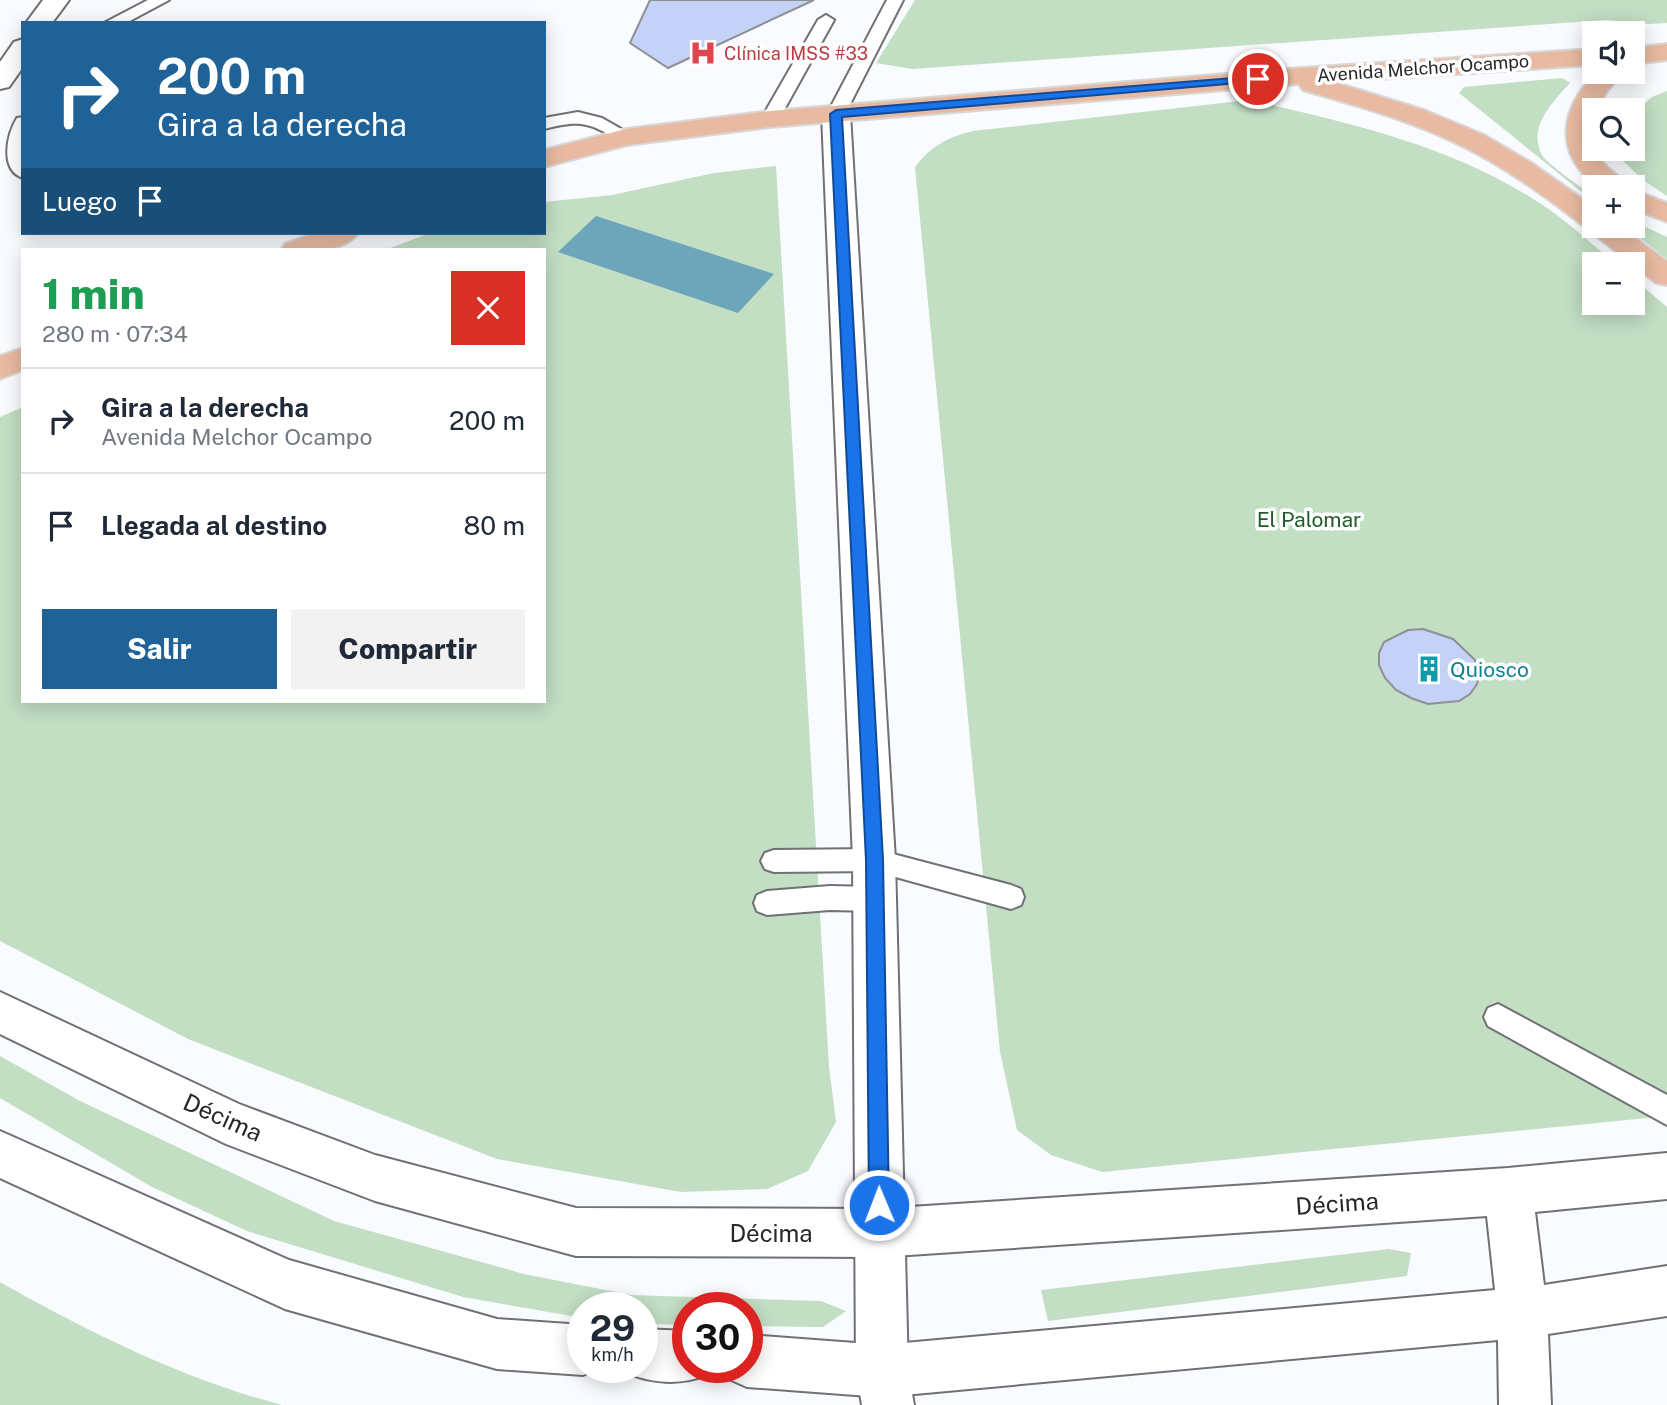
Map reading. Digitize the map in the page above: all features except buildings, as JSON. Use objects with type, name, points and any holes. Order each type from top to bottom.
[{"type":"main road","points":[[1645,54],[1667,52]]},
{"type":"main road","name":"Avenida Melchor Ocampo","points":[[546,158],[626,137],[770,119],[1286,77],[1582,58]]},
{"type":"main road","points":[[1286,77],[1366,100],[1475,142],[1554,191],[1582,212]]},
{"type":"main road","points":[[1598,84],[1578,120],[1579,147],[1599,175]]},
{"type":"main road","points":[[1645,204],[1667,213]]},
{"type":"main road","points":[[302,244],[336,235]]},
{"type":"main road","points":[[1616,238],[1667,276]]},
{"type":"main road","points":[[0,362],[21,357]]},
{"type":"main road","points":[[0,368],[21,358]]},
{"type":"street","points":[[40,21],[56,0]]},
{"type":"street","points":[[0,81],[21,50]]},
{"type":"street","points":[[836,114],[874,860],[885,1388]]},
{"type":"street","name":"Décima","points":[[0,1012],[226,1122],[375,1178],[576,1232],[880,1233],[1508,1191],[1667,1176]]},
{"type":"street","points":[[0,1154],[285,1284],[497,1344],[567,1349]]},
{"type":"street","points":[[1508,1191],[1522,1313],[1525,1405]]},
{"type":"street","points":[[763,1364],[885,1388],[1522,1313],[1667,1291]]},
{"type":"lane","points":[[116,21],[161,0]]},
{"type":"lane","points":[[836,114],[895,0]]},
{"type":"lane","points":[[770,119],[826,20]]},
{"type":"lane","points":[[546,123],[564,117],[592,118],[626,137]]},
{"type":"lane","points":[[21,126],[11,145],[11,158],[21,170]]},
{"type":"lane","points":[[774,861],[874,860],[1011,897]]},
{"type":"lane","points":[[767,903],[830,898],[873,899]]},
{"type":"lane","points":[[1498,1017],[1667,1111]]},
{"type":"green space","points":[[915,0],[1667,0],[1667,23],[1582,21],[912,69],[876,63]]},
{"type":"green space","points":[[1562,78],[1570,83],[1544,116],[1538,145],[1545,159],[1582,188],[1582,192],[1459,93],[1464,87]]},
{"type":"green space","points":[[1667,91],[1667,196],[1645,181],[1645,175],[1638,175],[1623,161],[1645,161],[1645,103]]},
{"type":"green space","name":"El Palomar","points":[[1249,100],[1325,118],[1400,139],[1472,167],[1541,204],[1570,225],[1582,238],[1602,252],[1582,252],[1582,315],[1645,315],[1645,288],[1667,307],[1667,1116],[1102,1172],[1051,1155],[1017,1130],[1000,1052],[915,167],[927,153],[941,143],[973,131]]},
{"type":"green space","points":[[776,166],[829,1067],[836,1122],[808,1171],[767,1189],[681,1192],[497,1159],[188,1039],[0,941],[0,417],[21,408],[21,703],[546,703],[546,248],[390,248],[425,235],[546,235],[546,202],[612,195],[714,173]]},
{"type":"green space","points":[[1645,227],[1667,237],[1667,259],[1640,238],[1645,238]]},
{"type":"green space","points":[[0,1056],[80,1101],[334,1221],[524,1274],[616,1292],[567,1292],[567,1315],[463,1297],[247,1231],[152,1187],[0,1098]]},
{"type":"green space","points":[[1389,1249],[1411,1253],[1407,1276],[1048,1321],[1041,1290]]},
{"type":"green space","points":[[0,1282],[67,1319],[172,1368],[282,1405],[0,1405]]},
{"type":"green space","points":[[658,1296],[672,1296],[672,1325],[658,1324]]},
{"type":"green space","points":[[763,1299],[821,1301],[846,1311],[823,1327],[763,1326]]},
{"type":"water","points":[[596,216],[774,274],[738,313],[558,252]]},
{"type":"place","name":"Clínica IMSS #33","points":[[703,53]]},
{"type":"place","name":"Quiosco","points":[[1429,669]]},
{"type":"route","points":[[879,1205],[874,860],[836,114],[1258,79]]}]
